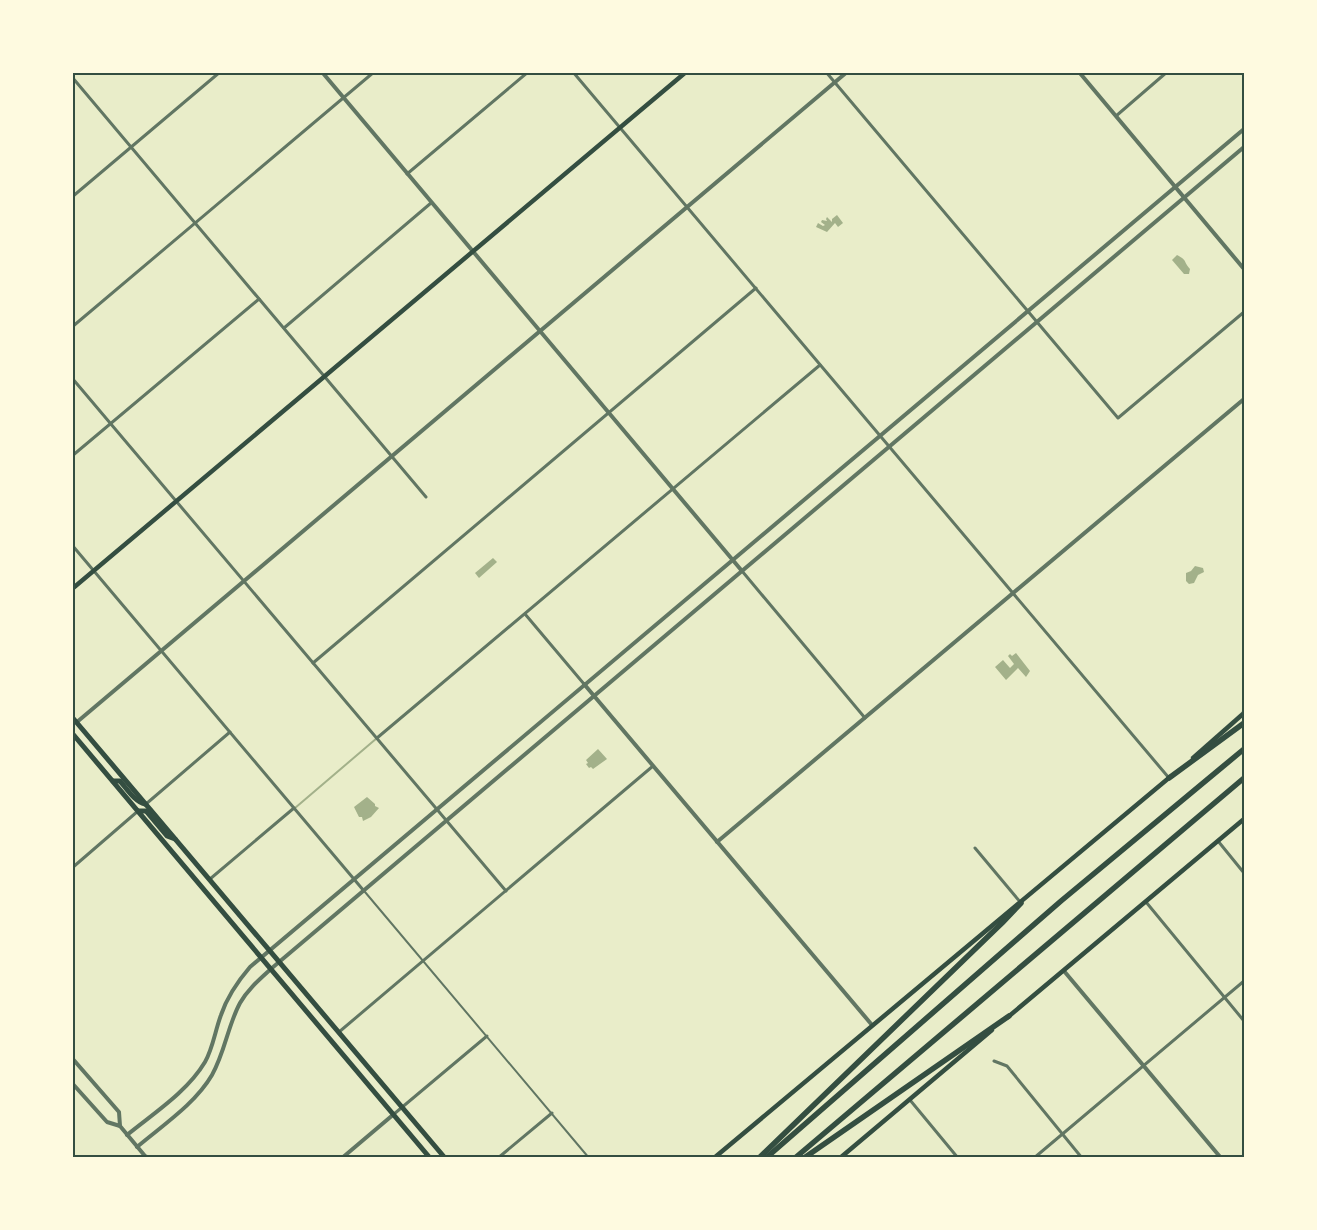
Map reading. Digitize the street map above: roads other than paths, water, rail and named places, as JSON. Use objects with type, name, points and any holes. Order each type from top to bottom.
[{"type":"highway","points":[[72,717],[444,1158]]},
{"type":"highway","points":[[1169,778],[1244,723]]},
{"type":"highway","points":[[72,733],[272,968],[430,1158]]},
{"type":"highway","points":[[766,1158],[1061,900],[1244,749]]},
{"type":"highway","points":[[795,1158],[1244,778]]},
{"type":"highway","points":[[113,781],[120,781],[137,801],[146,804]]},
{"type":"highway","points":[[138,811],[146,811],[167,836],[175,839]]},
{"type":"highway","points":[[759,1158],[1002,923],[1020,903]]},
{"type":"highway","points":[[804,1158],[1009,1016]]},
{"type":"main road","points":[[72,589],[686,72]]},
{"type":"main road","points":[[714,1158],[1169,778],[1244,712]]},
{"type":"main road","points":[[840,1158],[1244,819]]},
{"type":"street","points":[[72,197],[220,72]]},
{"type":"street","points":[[322,72],[865,718]]},
{"type":"street","points":[[72,327],[374,72]]},
{"type":"street","points":[[407,174],[528,72]]},
{"type":"street","points":[[573,72],[1169,778]]},
{"type":"street","points":[[826,72],[1118,418],[1244,312]]},
{"type":"street","points":[[77,722],[847,72]]},
{"type":"street","points":[[1079,72],[1244,269]]},
{"type":"street","points":[[1116,116],[1167,72]]},
{"type":"street","points":[[72,78],[426,497]]},
{"type":"street","points":[[127,1135],[186,1086],[201,1068],[210,1051],[227,1000],[245,973],[262,957],[1244,129]]},
{"type":"street","points":[[137,1147],[204,1088],[217,1066],[241,1002],[255,984],[272,968],[1244,147]]},
{"type":"street","points":[[284,328],[432,203]]},
{"type":"street","points":[[313,663],[756,288]]},
{"type":"street","points":[[72,456],[259,299]]},
{"type":"street","points":[[377,738],[820,365]]},
{"type":"street","points":[[72,378],[506,891]]},
{"type":"street","points":[[718,842],[1244,399]]},
{"type":"street","points":[[72,545],[364,891]]},
{"type":"street","points":[[525,614],[872,1025]]},
{"type":"street","points":[[146,804],[230,732]]},
{"type":"street","points":[[338,1033],[654,766]]},
{"type":"street","points":[[210,880],[294,808]]},
{"type":"street","points":[[72,868],[138,811]]},
{"type":"street","points":[[1218,841],[1244,873]]},
{"type":"street","points":[[975,848],[1020,903]]},
{"type":"street","points":[[1146,902],[1244,1021]]},
{"type":"street","points":[[1064,971],[1221,1158]]},
{"type":"street","points":[[1034,1158],[1244,981]]},
{"type":"street","points":[[342,1158],[487,1036]]},
{"type":"street","points":[[72,1058],[118,1112],[120,1126],[146,1157]]},
{"type":"street","points":[[994,1061],[1007,1066],[1082,1158]]},
{"type":"street","points":[[72,1083],[107,1122],[120,1126]]},
{"type":"street","points":[[910,1100],[958,1158]]},
{"type":"street","points":[[498,1158],[552,1112]]},
{"type":"lane","points":[[364,891],[589,1158]]},
{"type":"waterway","points":[[295,808],[377,738]]}]
